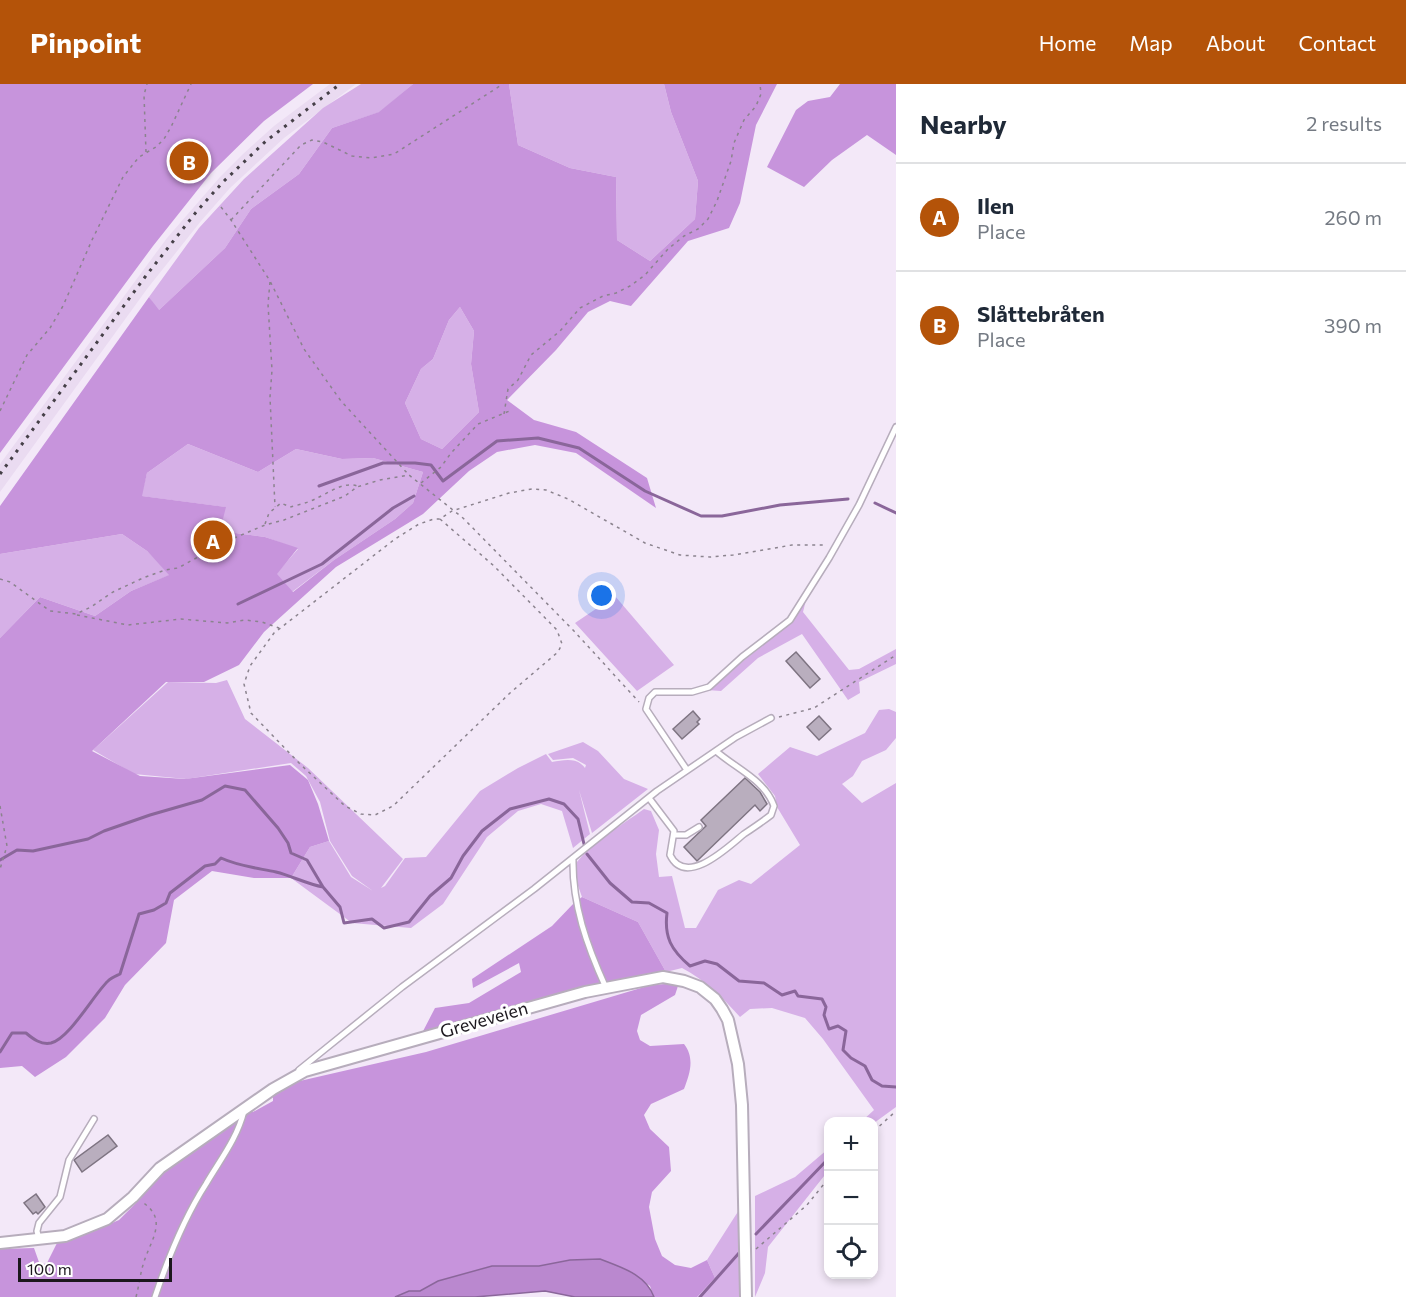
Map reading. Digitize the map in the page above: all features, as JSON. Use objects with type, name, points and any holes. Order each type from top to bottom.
[{"type":"street","name":"Greveveien","points":[[0,1243],[64,1236],[97,1225],[119,1211],[160,1168],[291,1077],[305,1071],[606,988],[663,977],[700,987],[715,999],[722,1009],[735,1046],[742,1105],[746,1297]]},
{"type":"lane","points":[[687,770],[646,709],[649,698],[655,692],[692,692],[709,687],[742,657],[784,626],[798,609],[836,546],[877,471],[896,427]]},
{"type":"lane","points":[[291,1077],[402,987],[649,798],[687,770],[771,718]]},
{"type":"lane","points":[[649,798],[674,835],[670,855],[672,859],[682,866],[700,865],[714,859],[771,815],[774,806],[764,788],[716,751]]},
{"type":"lane","points":[[674,835],[686,835],[699,827]]},
{"type":"lane","points":[[573,858],[573,878],[578,911],[589,951],[606,988]]},
{"type":"lane","points":[[155,1297],[192,1209],[232,1142],[244,1109]]},
{"type":"lane","points":[[39,1239],[39,1223],[60,1197],[69,1160],[94,1119]]},
{"type":"path","points":[[146,153],[144,95],[147,84]]},
{"type":"path","points":[[0,411],[27,355],[50,328],[63,306],[123,177],[132,164],[164,139],[191,84]]},
{"type":"path","points":[[231,220],[301,145],[312,140],[323,142],[352,156],[370,158],[394,154],[503,84]]},
{"type":"path","points":[[504,414],[508,389],[518,380],[531,355],[560,331],[580,308],[630,286],[645,275],[658,258],[676,242],[698,229],[708,219],[731,161],[734,143],[744,120],[756,106],[761,94],[760,84]]},
{"type":"path","points":[[221,207],[270,281],[304,349],[341,401],[409,475],[463,518],[646,709]]},
{"type":"path","points":[[270,281],[267,304],[272,369],[270,397],[275,507]]},
{"type":"path","points":[[420,484],[441,467],[478,424],[512,410]]},
{"type":"path","points":[[76,614],[113,592],[143,578],[178,568],[227,541],[265,525],[345,496],[357,487],[409,475]]},
{"type":"path","points":[[265,525],[269,513],[281,503],[290,507],[351,484],[357,487]]},
{"type":"path","points":[[440,519],[494,566],[557,630],[562,644],[558,652],[510,693],[393,806],[375,815],[361,814],[345,806],[251,713],[244,684],[249,666],[279,628],[419,524],[440,519],[452,511],[509,493],[532,489],[546,490],[568,499],[645,543],[680,555],[710,557],[808,544],[836,546]]},
{"type":"path","points":[[0,579],[10,582],[50,611],[128,625],[181,619],[226,623],[245,620],[262,622],[279,628]]},
{"type":"path","points":[[771,718],[814,708],[896,655]]},
{"type":"path","points":[[0,806],[7,846],[0,869]]},
{"type":"path","points":[[878,1127],[896,1111]]},
{"type":"path","points":[[746,1257],[807,1205],[824,1184]]},
{"type":"path","points":[[133,1197],[147,1205],[157,1221],[154,1240],[142,1265],[136,1297]]},
{"type":"shaded area","points":[[0,84],[313,84],[264,121],[211,173],[153,246],[0,453]]},
{"type":"shaded area","points":[[330,84],[356,84],[284,138],[230,188],[201,221],[147,289],[0,492],[0,464],[167,238],[243,154],[274,126]]},
{"type":"shaded area","points":[[361,84],[413,84],[380,112],[332,128],[299,174],[251,209],[225,248],[158,311],[149,297],[199,228],[244,179],[323,108]]},
{"type":"shaded area","points":[[413,84],[509,84],[518,145],[570,168],[616,177],[617,240],[650,261],[695,219],[698,181],[671,112],[664,84],[777,84],[756,125],[740,203],[729,228],[688,241],[631,306],[610,301],[588,312],[556,350],[507,400],[534,420],[576,432],[647,478],[656,508],[576,453],[535,445],[497,452],[469,471],[423,514],[336,567],[264,632],[239,665],[204,682],[166,682],[92,751],[140,776],[185,779],[290,765],[308,780],[329,841],[310,847],[291,878],[254,878],[212,871],[174,900],[166,943],[125,985],[105,1018],[66,1057],[35,1077],[22,1066],[0,1068],[0,638],[40,597],[95,616],[131,591],[169,575],[147,551],[122,534],[0,554],[0,506],[149,297],[159,310],[225,248],[251,209],[299,174],[332,128],[379,112]],"holes":[[[460,307],[474,331],[471,364],[479,412],[442,449],[421,439],[405,403],[421,369],[433,359],[449,320]],[[188,444],[258,472],[296,449],[342,459],[373,458],[423,472],[413,503],[395,519],[334,560],[293,592],[277,574],[298,548],[265,537],[220,531],[226,507],[142,496],[147,473]]]},
{"type":"shaded area","points":[[509,84],[664,84],[671,112],[698,181],[695,219],[650,261],[617,240],[616,177],[570,168],[518,145]]},
{"type":"shaded area","points":[[840,84],[896,84],[896,155],[867,135],[832,160],[804,187],[767,167],[796,110],[808,101],[830,97]]},
{"type":"shaded area","points":[[460,307],[474,331],[471,364],[479,412],[442,449],[421,439],[405,403],[421,369],[433,359],[449,320]]},
{"type":"shaded area","points":[[188,444],[258,472],[296,449],[342,459],[373,458],[423,472],[413,503],[395,519],[334,560],[292,592],[276,574],[298,549],[265,537],[220,531],[225,507],[141,496],[147,473]]},
{"type":"shaded area","points":[[122,534],[147,551],[170,575],[131,591],[95,616],[40,597],[0,638],[0,554]]},
{"type":"shaded area","points":[[615,596],[674,665],[637,691],[575,623]]},
{"type":"shaded area","points":[[806,600],[803,612],[849,670],[859,669],[896,649],[896,664],[859,682],[860,693],[848,700],[802,634],[758,658],[721,691],[707,690],[788,625]]},
{"type":"shaded area","points":[[227,680],[245,719],[308,768],[403,859],[381,888],[385,886],[405,858],[426,857],[480,791],[546,754],[552,762],[574,761],[585,768],[586,765],[573,758],[553,760],[548,754],[583,742],[598,751],[624,779],[648,789],[592,833],[579,790],[590,834],[573,848],[562,811],[541,804],[518,811],[487,837],[443,904],[411,928],[352,923],[291,878],[310,847],[329,841],[351,877],[373,891],[352,876],[330,841],[320,802],[306,776],[291,763],[186,779],[134,774],[93,750],[168,682],[216,683]]},
{"type":"shaded area","points":[[889,709],[896,712],[896,738],[886,750],[862,761],[853,776],[842,784],[862,803],[896,783],[896,1107],[878,1120],[878,1117],[866,1117],[874,1110],[823,1039],[805,1018],[772,1008],[750,1009],[740,1017],[713,990],[682,968],[666,972],[638,922],[582,897],[574,866],[588,850],[616,828],[644,809],[651,811],[659,830],[656,854],[659,877],[672,876],[685,928],[696,928],[718,890],[739,880],[751,884],[800,845],[777,807],[775,796],[758,774],[790,747],[817,756],[865,733],[879,710]]},
{"type":"shaded area","points":[[582,897],[638,922],[666,972],[590,985],[420,1037],[435,1008],[469,1003],[521,972],[519,963],[473,988],[472,979],[552,926]]},
{"type":"shaded area","points":[[679,983],[675,995],[641,1015],[637,1031],[640,1040],[650,1046],[684,1044],[689,1055],[690,1071],[684,1089],[651,1104],[644,1115],[650,1129],[669,1147],[671,1171],[652,1192],[649,1207],[655,1239],[662,1256],[675,1265],[691,1268],[707,1260],[715,1278],[697,1297],[654,1297],[650,1286],[629,1271],[599,1259],[570,1260],[540,1266],[492,1266],[438,1281],[420,1291],[409,1291],[395,1297],[0,1297],[0,1249],[34,1248],[40,1265],[47,1263],[57,1243],[119,1220],[141,1198],[161,1172],[248,1111],[253,1112],[273,1101],[273,1095],[291,1083],[426,1052],[651,985]]},
{"type":"shaded area","points":[[824,1152],[824,1176],[768,1247],[765,1273],[755,1297],[755,1196],[795,1177]]},
{"type":"shaded area","points":[[739,1210],[741,1297],[697,1297],[715,1278],[707,1260]]},
{"type":"shaded area","points":[[600,1259],[624,1268],[639,1277],[654,1297],[575,1297],[545,1291],[475,1297],[395,1297],[409,1291],[420,1291],[438,1281],[492,1266],[539,1266],[570,1260]]},
{"type":"building","points":[[796,652],[820,679],[810,688],[786,661]]},
{"type":"building","points":[[693,711],[700,719],[697,722],[699,724],[682,739],[673,729]]},
{"type":"building","points":[[819,716],[831,729],[819,740],[807,727]]},
{"type":"building","points":[[745,778],[760,792],[767,804],[760,811],[755,805],[697,861],[684,847],[706,826],[701,820]]},
{"type":"building","points":[[108,1135],[117,1146],[82,1172],[74,1160]]},
{"type":"building","points":[[36,1194],[45,1207],[38,1214],[36,1212],[33,1214],[24,1203]]},
{"type":"waterway","points":[[319,486],[383,463],[431,465],[443,481],[497,441],[538,438],[579,448],[645,491],[701,516],[722,516],[780,505],[848,499]]},
{"type":"waterway","points":[[238,604],[322,564],[393,508],[414,496]]},
{"type":"waterway","points":[[875,503],[896,513]]},
{"type":"waterway","points":[[0,860],[17,850],[33,851],[88,839],[150,815],[202,800],[225,786],[245,790],[278,828],[288,843],[291,853],[307,860],[323,887],[340,907],[344,923],[372,919],[384,928],[409,922],[430,896],[451,878],[463,856],[482,831],[510,809],[549,799],[564,804],[578,819],[584,844]]},
{"type":"waterway","points":[[587,854],[610,883],[632,902],[649,903],[667,913],[666,922],[670,942],[690,966],[705,961],[717,964],[739,981],[764,983],[782,995],[795,991],[798,996],[822,999],[826,1007],[824,1015],[829,1029],[838,1026],[846,1031],[843,1050],[865,1066],[872,1080],[882,1086],[896,1087]]},
{"type":"waterway","points":[[0,1052],[12,1033],[26,1033],[44,1043],[51,1043],[66,1033],[102,987],[120,974],[139,914],[154,910],[166,903],[170,893],[205,866],[215,864],[221,858],[323,887]]},
{"type":"waterway","points":[[756,1234],[824,1163]]},
{"type":"waterway","points":[[700,1297],[739,1253]]},
{"type":"railway","points":[[0,474],[145,277],[197,211],[223,182],[266,141],[340,84]]},
{"type":"place","name":"Slåttebråten","points":[[189,161]]},
{"type":"place","name":"Ilen","points":[[213,540]]}]
